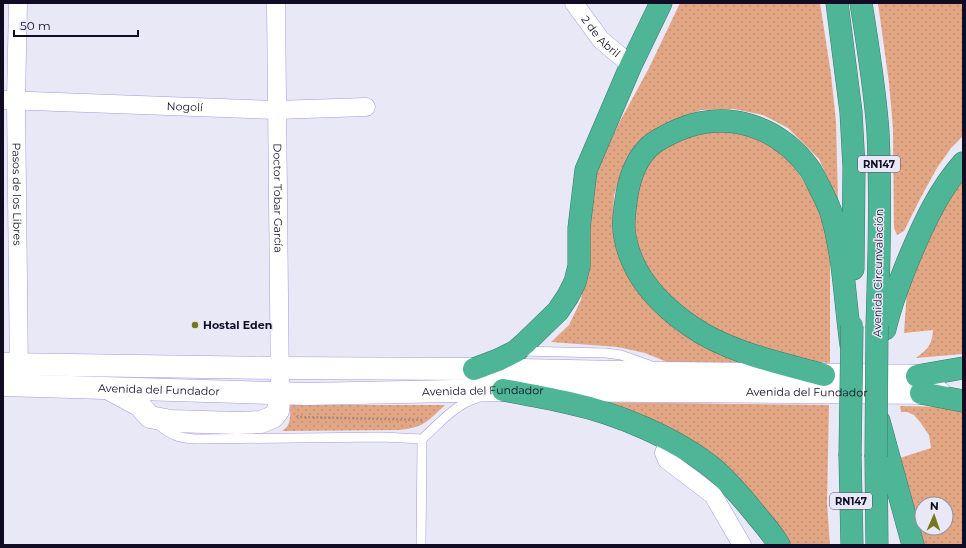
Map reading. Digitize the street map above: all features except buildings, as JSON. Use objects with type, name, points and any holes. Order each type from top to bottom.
[{"type":"highway","points":[[474,369],[516,351],[558,311],[568,296],[575,282],[579,266],[580,228],[586,170],[631,65],[661,3]]},
{"type":"highway","name":"RN147","points":[[837,3],[851,112],[854,167],[850,326],[852,357],[850,456],[852,545]]},
{"type":"highway","name":"Avenida Circunvalación","points":[[861,3],[872,80],[878,137],[880,179],[881,327],[877,362],[876,413],[882,457],[877,545]]},
{"type":"highway","points":[[824,375],[768,360],[721,343],[693,328],[668,309],[647,287],[632,262],[624,236],[624,209],[629,184],[637,164],[650,147],[668,135],[692,124],[723,120],[750,124],[771,133],[793,148],[810,169],[832,215],[840,249],[850,326]]},
{"type":"highway","points":[[881,327],[922,227],[954,173],[963,163]]},
{"type":"highway","points":[[919,384],[963,368]]},
{"type":"highway","points":[[919,384],[963,401]]},
{"type":"highway","points":[[503,390],[570,403],[608,414],[649,431],[686,449],[714,469],[734,488],[779,545]]},
{"type":"highway","points":[[882,457],[913,545]]},
{"type":"main road","name":"Avenida del Fundador","points":[[11,375],[280,368],[474,369],[824,375],[919,384],[963,393]]},
{"type":"main road","name":"Avenida del Fundador","points":[[11,375],[105,387],[314,394],[919,384],[963,377]]},
{"type":"main road","points":[[105,387],[139,405],[150,417],[178,421],[238,423],[261,422],[273,417],[278,412],[280,393]]},
{"type":"street","name":"Pasos de los Libres","points":[[11,375],[10,100],[18,3]]},
{"type":"street","name":"Doctor Tobar García","points":[[276,3],[280,393]]},
{"type":"street","name":"2 de Abril","points":[[574,3],[601,40],[631,65]]},
{"type":"street","name":"Nogolí","points":[[10,100],[276,110],[366,107]]},
{"type":"street","points":[[669,441],[664,453],[667,460],[713,495],[742,545]]},
{"type":"lane","points":[[516,351],[606,353],[621,355],[669,373]]},
{"type":"lane","points":[[150,417],[168,432],[180,438],[382,437],[422,439],[454,409],[468,401],[503,390]]},
{"type":"lane","points":[[421,545],[422,439]]},
{"type":"shaded area","points":[[680,3],[820,3],[831,74],[836,122],[838,201],[819,159],[788,128],[763,115],[734,109],[701,110],[672,121],[625,163],[614,195],[613,221],[628,273],[747,364],[679,367],[645,353],[618,347],[551,342],[569,325],[581,300],[587,259],[592,184],[601,160],[649,68]]},
{"type":"shaded area","points":[[878,3],[963,3],[963,136],[951,148],[937,168],[904,231],[897,235],[894,228],[893,128],[889,83]]},
{"type":"shaded area","points":[[703,130],[728,130],[750,134],[774,145],[792,164],[809,189],[820,210],[830,244],[830,363],[788,358],[700,325],[653,285],[629,222],[637,183],[651,160],[663,149]]},
{"type":"shaded area","points":[[963,175],[963,354],[916,358],[929,346],[932,339],[933,330],[904,333],[907,290],[916,258]]},
{"type":"shaded area","points":[[592,402],[829,405],[827,503],[830,545],[791,545],[763,506]]},
{"type":"shaded area","points":[[290,405],[445,405],[425,423],[414,428],[399,430],[282,431],[289,423]]},
{"type":"shaded area","points":[[900,406],[942,407],[963,410],[963,545],[920,545],[918,536],[954,536],[954,496],[914,496],[914,519],[900,458],[931,448],[929,435],[914,415],[907,412],[901,412]]},
{"type":"place","name":"Hostal Eden","points":[[195,325]]}]
